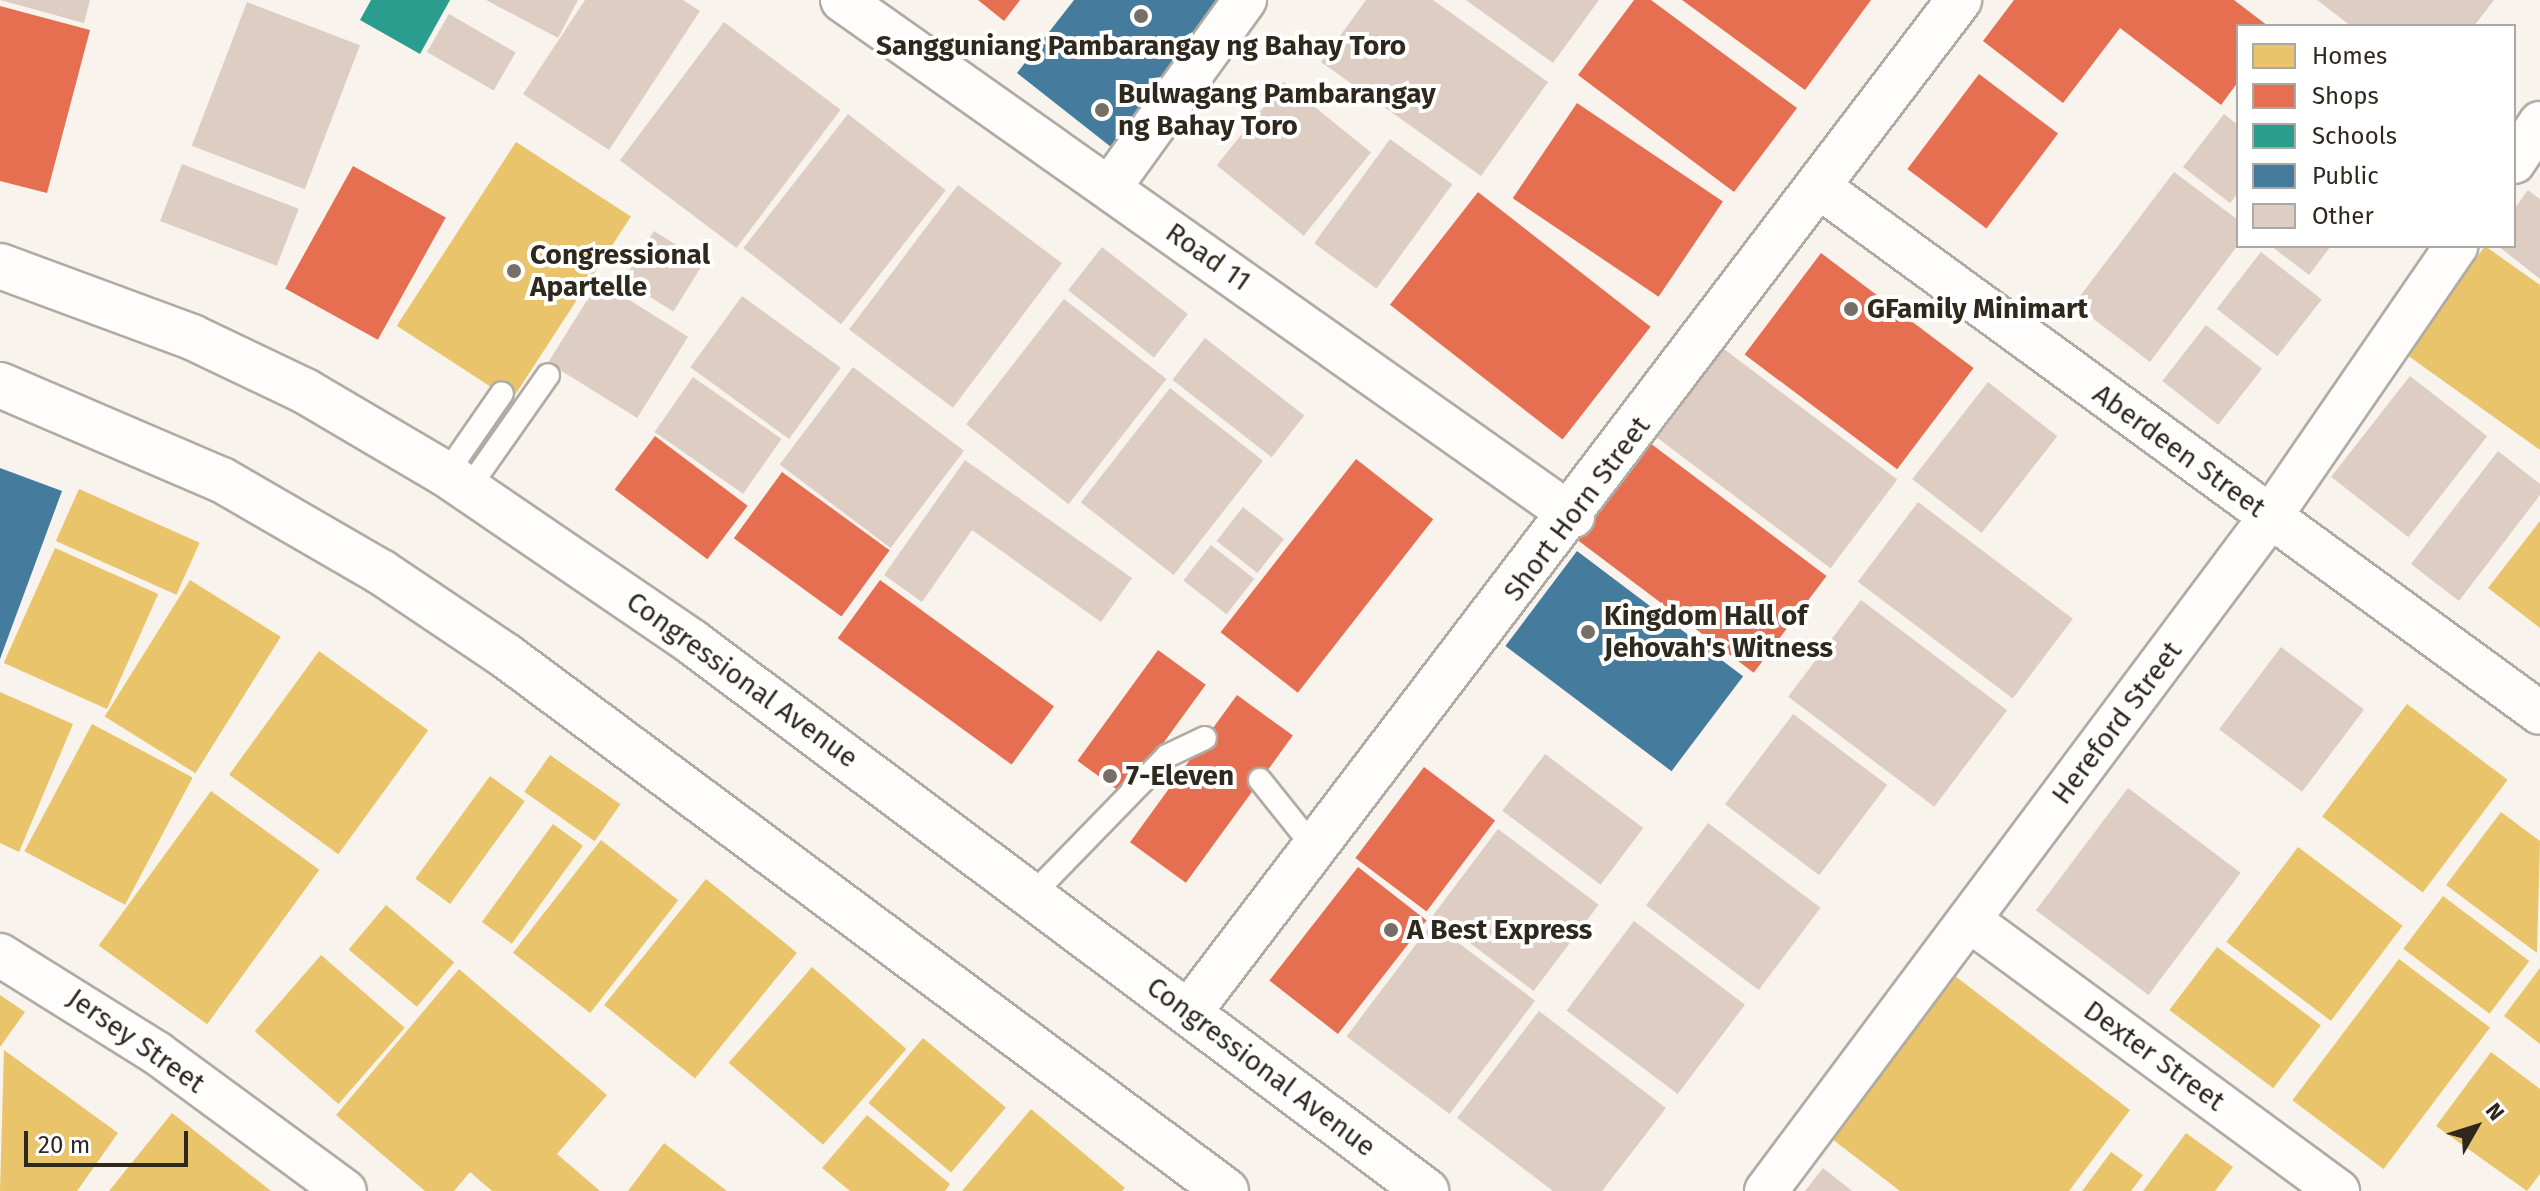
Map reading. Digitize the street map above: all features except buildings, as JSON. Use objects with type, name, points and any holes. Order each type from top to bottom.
[{"type":"main road","name":"Short Horn Street","points":[[1189,1012],[1573,516],[1959,0]]},
{"type":"main road","name":"Congressional Avenue","points":[[0,266],[192,337],[305,391],[457,481],[692,642],[1426,1191]]},
{"type":"main road","points":[[0,385],[222,480],[381,572],[506,656],[1226,1191]]},
{"type":"street","name":"Road 11","points":[[842,0],[1573,516]]},
{"type":"street","points":[[1110,187],[1245,0]]},
{"type":"street","points":[[2516,159],[2540,123]]},
{"type":"street","name":"Aberdeen Street","points":[[1819,187],[2540,713]]},
{"type":"street","name":"Hereford Street","points":[[1766,1191],[2270,517],[2455,248]]},
{"type":"street","name":"Dexter Street","points":[[1969,920],[2338,1191]]},
{"type":"street","name":"Jersey Street","points":[[0,955],[157,1053],[345,1191]]},
{"type":"lane","points":[[457,481],[548,375]]},
{"type":"lane","points":[[457,481],[502,393]]},
{"type":"lane","points":[[1032,895],[1167,756],[1205,738]]},
{"type":"lane","points":[[1260,780],[1316,850]]},
{"type":"place","name":"Sangguniang Pambarangay ng Bahay Toro","points":[[1141,16]]},
{"type":"place","name":"Bulwagang Pambarangay ng Bahay Toro","points":[[1102,110]]},
{"type":"place","name":"Congressional Apartelle","points":[[514,271]]},
{"type":"place","name":"GFamily Minimart","points":[[1851,309]]},
{"type":"place","name":"Kingdom Hall of Jehovah's Witness","points":[[1588,632]]},
{"type":"place","name":"7-Eleven","points":[[1110,776]]},
{"type":"place","name":"A Best Express","points":[[1391,930]]}]
